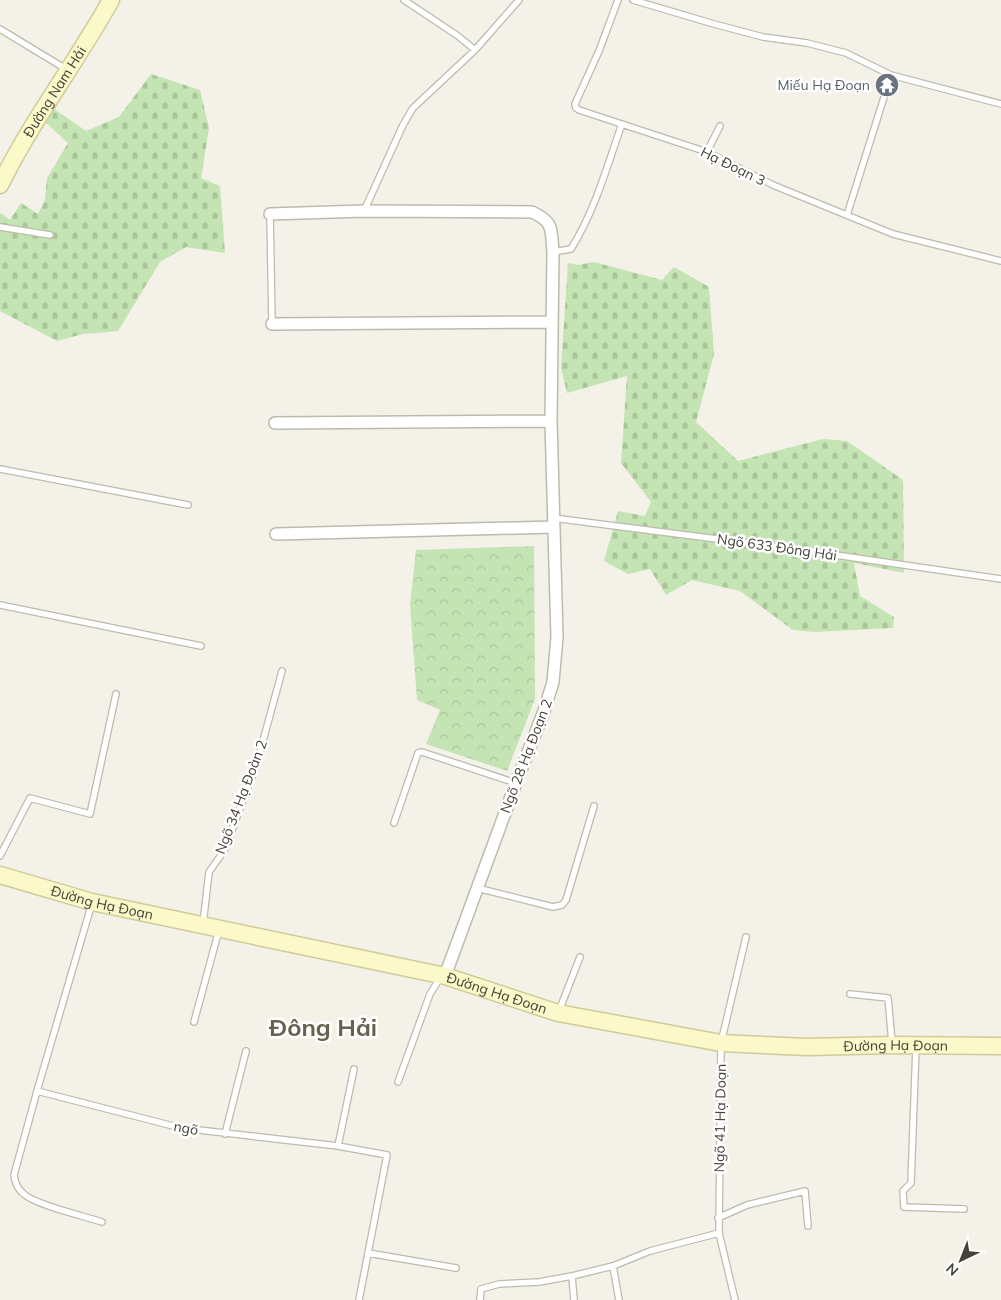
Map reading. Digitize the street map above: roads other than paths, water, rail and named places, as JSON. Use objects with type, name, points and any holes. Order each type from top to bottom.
[{"type":"street","name":"Đường Nam Hải","points":[[0,185],[8,164],[93,32],[111,0]]},
{"type":"street","points":[[270,214],[364,211]]},
{"type":"street","name":"Ngõ 28 Hạ Đoạn 2","points":[[364,211],[532,212],[544,217],[551,225],[553,252],[551,421],[557,637],[553,682],[544,711],[445,976]]},
{"type":"street","points":[[272,324],[551,322]]},
{"type":"street","points":[[275,423],[551,421]]},
{"type":"street","points":[[276,534],[553,522]]},
{"type":"street","name":"Đường Hạ Đoạn","points":[[0,875],[92,902],[445,976],[558,1013],[721,1044],[807,1047],[892,1045],[1001,1046]]},
{"type":"lane","points":[[404,0],[458,36],[475,50]]},
{"type":"lane","points":[[364,211],[403,125],[413,108],[475,50],[519,0]]},
{"type":"lane","name":"Hạ Đoạn 3","points":[[618,0],[599,51],[575,104],[576,108],[707,152],[773,185],[893,234],[1001,261]]},
{"type":"lane","points":[[633,0],[763,37],[807,43],[846,53],[891,76],[1001,104]]},
{"type":"lane","points":[[0,29],[68,70]]},
{"type":"lane","points":[[847,215],[891,76]]},
{"type":"lane","points":[[553,252],[571,249],[575,242],[594,200],[622,124]]},
{"type":"lane","points":[[707,152],[720,126]]},
{"type":"lane","points":[[270,214],[272,324]]},
{"type":"lane","points":[[0,227],[50,235]]},
{"type":"lane","points":[[0,469],[188,504]]},
{"type":"lane","name":"Ngõ 633 Đông Hải","points":[[553,522],[787,548],[1001,579]]},
{"type":"lane","points":[[0,605],[201,646]]},
{"type":"lane","name":"Ngõ 34 Hạ Đoàn 2","points":[[203,924],[209,872],[224,851],[257,763],[282,670]]},
{"type":"lane","points":[[0,856],[30,798],[90,814],[116,694]]},
{"type":"lane","points":[[394,824],[418,753],[422,752],[516,782]]},
{"type":"lane","points":[[477,888],[553,908],[562,905],[566,900],[594,806]]},
{"type":"lane","points":[[92,902],[14,1175],[18,1189],[30,1199],[102,1222]]},
{"type":"lane","points":[[194,1022],[220,928]]},
{"type":"lane","name":"Ngõ 41 Hạ Doạn","points":[[735,1300],[718,1233],[721,1044],[746,937]]},
{"type":"lane","points":[[558,1013],[580,957]]},
{"type":"lane","points":[[398,1082],[430,994],[439,979],[445,976]]},
{"type":"lane","points":[[850,994],[888,998],[892,1045]]},
{"type":"lane","points":[[916,1045],[911,1183],[903,1191],[904,1207],[964,1210]]},
{"type":"lane","points":[[225,1134],[246,1051]]},
{"type":"lane","points":[[338,1146],[354,1069]]},
{"type":"lane","name":"ngõ","points":[[37,1091],[181,1128],[338,1146],[387,1155],[359,1300]]},
{"type":"lane","points":[[718,1218],[747,1205],[805,1191],[808,1226]]},
{"type":"lane","points":[[480,1300],[481,1289],[499,1284],[539,1282],[572,1276],[614,1266],[650,1251],[718,1233]]},
{"type":"lane","points":[[368,1253],[456,1268]]},
{"type":"lane","points":[[614,1266],[619,1300]]},
{"type":"lane","points":[[572,1276],[574,1300]]},
{"type":"place","name":"Miếu Hạ Đoạn","points":[[887,85]]},
{"type":"district","name":"Đông Hải","points":[[323,1028]]}]
